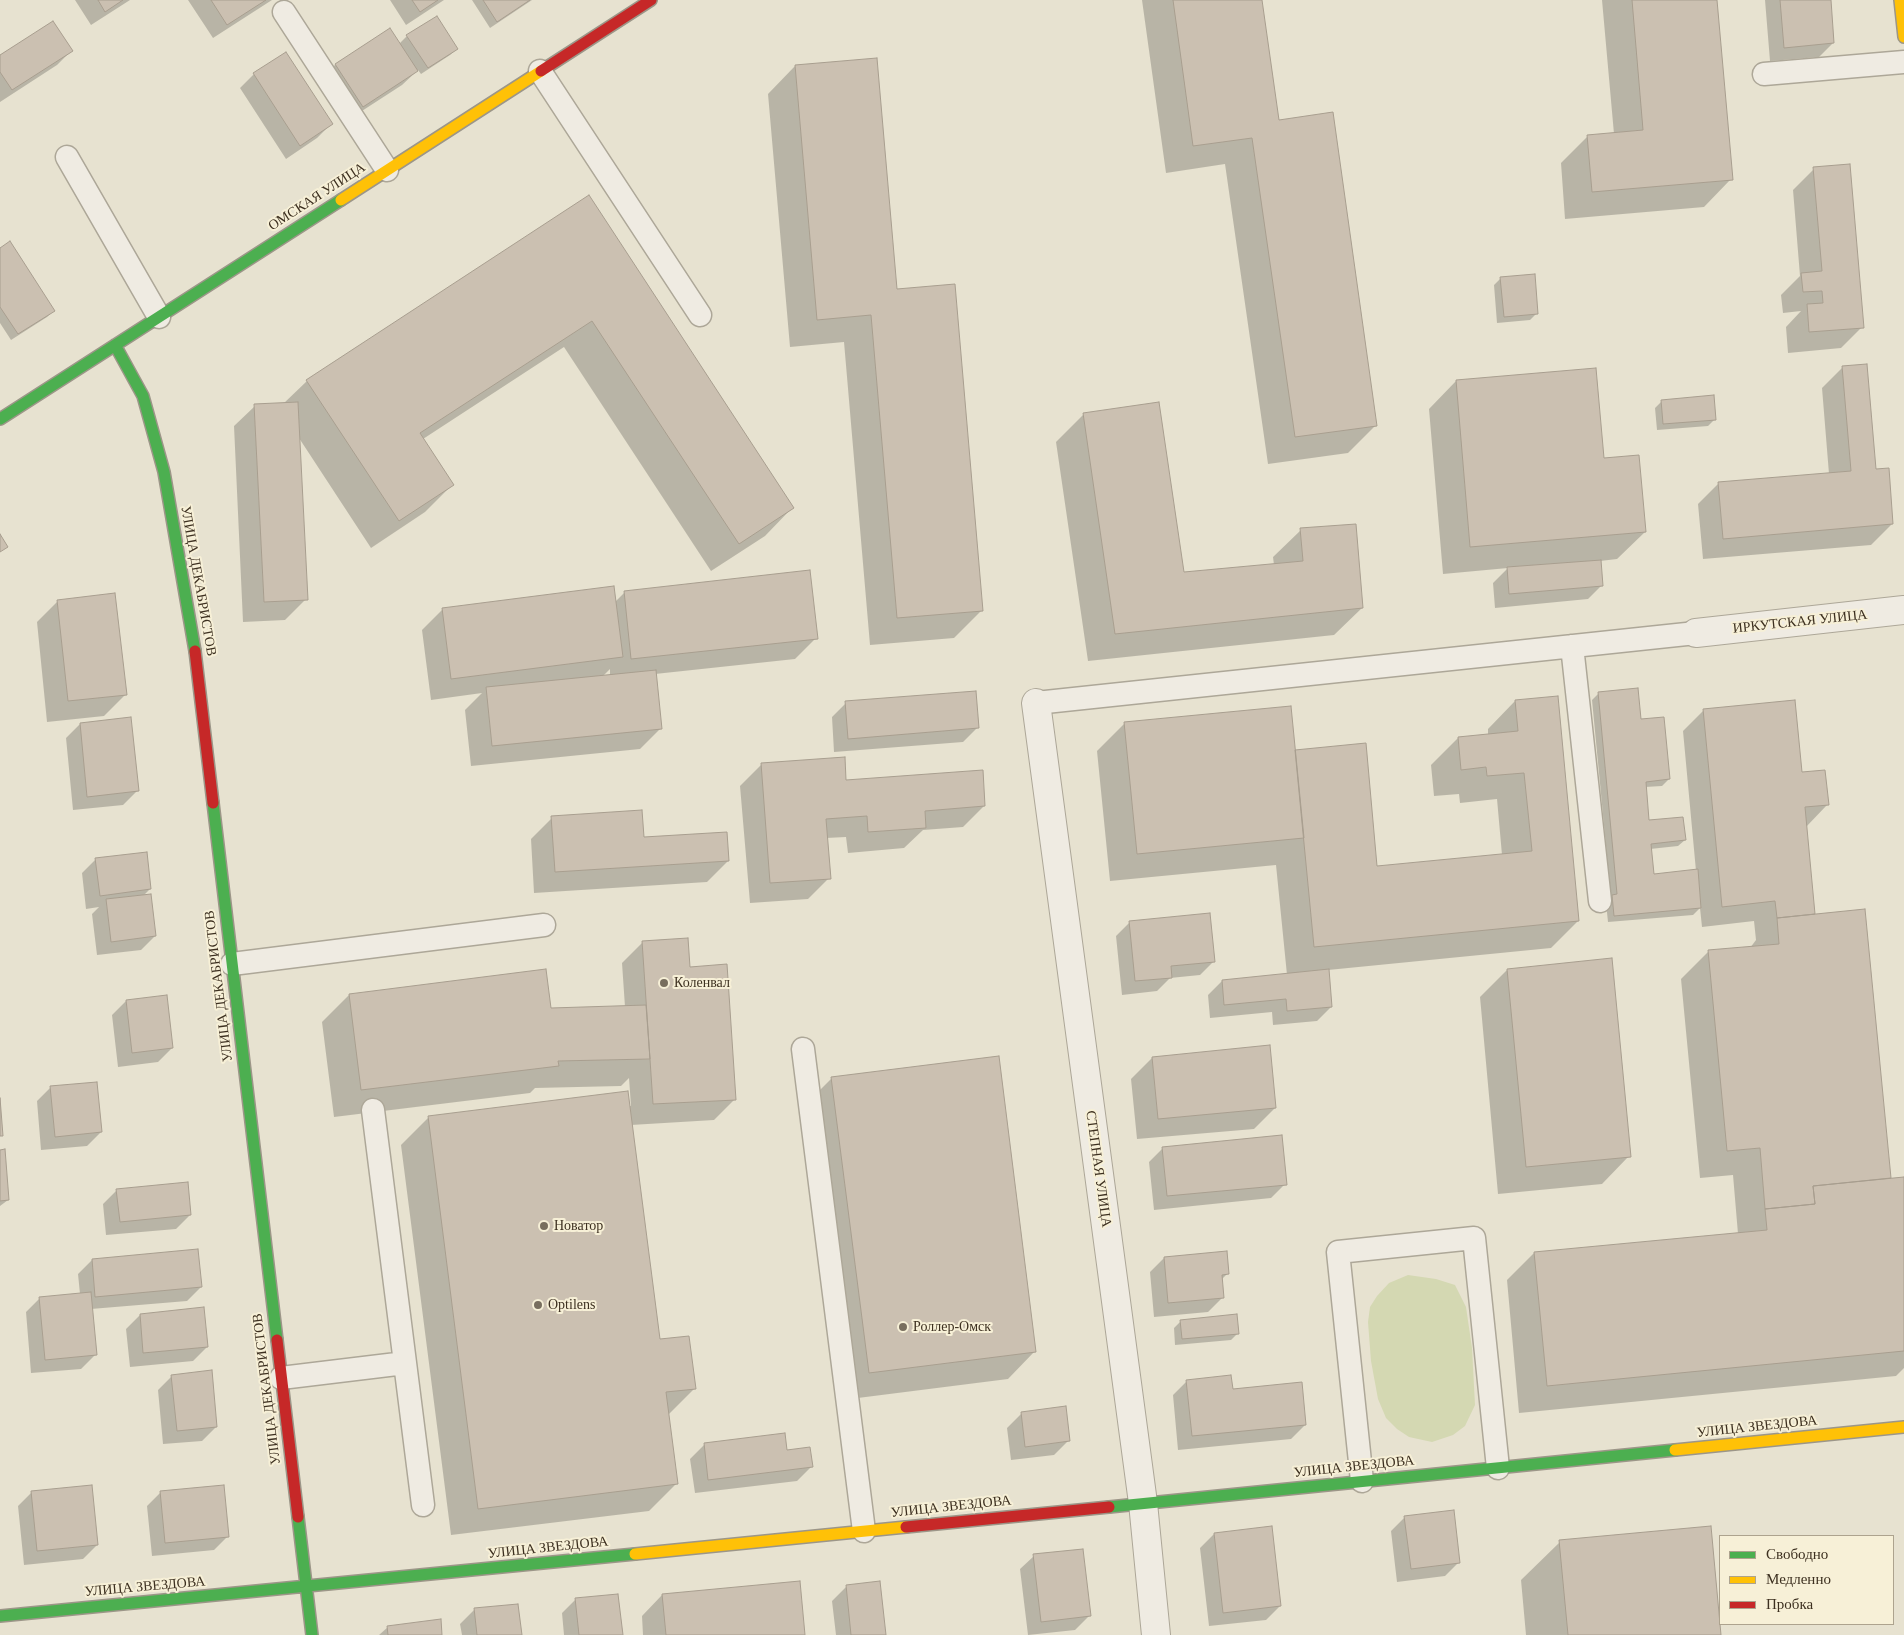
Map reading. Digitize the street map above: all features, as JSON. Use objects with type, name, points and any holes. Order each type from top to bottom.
[{"type":"street","name":"ОМСКАЯ УЛИЦА","points":[[0,419],[651,0]]},
{"type":"street","points":[[1900,0],[1904,37]]},
{"type":"street","name":"УЛИЦА ДЕКАБРИСТОВ","points":[[115,345],[143,396],[164,472],[192,626],[312,1635]]},
{"type":"street","name":"ИРКУТСКАЯ УЛИЦА","points":[[1696,633],[1904,610]]},
{"type":"street","name":"СТЕПНАЯ УЛИЦА","points":[[1036,703],[1143,1503],[1156,1635]]},
{"type":"street","name":"УЛИЦА ЗВЕЗДОВА","points":[[0,1616],[1904,1427]]},
{"type":"lane","points":[[284,12],[387,170]]},
{"type":"lane","points":[[1764,74],[1904,62]]},
{"type":"lane","points":[[540,71],[700,315]]},
{"type":"lane","points":[[67,157],[159,317]]},
{"type":"lane","points":[[1036,703],[1696,633]]},
{"type":"lane","points":[[1572,646],[1600,901]]},
{"type":"lane","points":[[232,964],[544,925]]},
{"type":"lane","points":[[803,1049],[864,1531]]},
{"type":"lane","points":[[373,1110],[423,1505]]},
{"type":"lane","points":[[1362,1481],[1338,1252],[1474,1238],[1498,1468]]},
{"type":"lane","points":[[281,1378],[405,1362]]},
{"type":"green space","points":[[1408,1275],[1436,1279],[1455,1285],[1466,1307],[1472,1348],[1475,1405],[1465,1426],[1453,1435],[1432,1442],[1409,1437],[1386,1418],[1378,1399],[1371,1361],[1368,1322],[1370,1307],[1389,1283]]},
{"type":"building","points":[[98,0],[123,0],[105,12]]},
{"type":"building","points":[[211,0],[266,0],[227,25]]},
{"type":"building","points":[[412,0],[438,0],[420,12]]},
{"type":"building","points":[[483,0],[530,0],[497,22]]},
{"type":"building","points":[[1173,0],[1262,0],[1279,120],[1333,112],[1377,426],[1295,437],[1252,138],[1193,146]]},
{"type":"building","points":[[1632,0],[1717,0],[1733,180],[1592,192],[1587,135],[1643,130]]},
{"type":"building","points":[[1780,0],[1831,0],[1834,43],[1784,48]]},
{"type":"building","points":[[437,16],[458,49],[428,68],[406,35]]},
{"type":"building","points":[[53,21],[73,51],[12,90],[0,72],[0,55]]},
{"type":"building","points":[[390,28],[418,71],[363,107],[335,64]]},
{"type":"building","points":[[286,52],[333,124],[300,146],[253,73]]},
{"type":"building","points":[[877,58],[897,289],[955,284],[983,611],[897,618],[871,315],[817,320],[795,65]]},
{"type":"building","points":[[1850,164],[1864,328],[1809,332],[1807,304],[1823,303],[1822,291],[1803,292],[1801,273],[1822,271],[1813,167]]},
{"type":"building","points":[[589,195],[794,508],[739,544],[592,321],[420,433],[454,485],[399,521],[306,380]]},
{"type":"building","points":[[10,241],[55,311],[18,334],[0,307],[0,248]]},
{"type":"building","points":[[1535,274],[1538,314],[1504,317],[1500,277]]},
{"type":"building","points":[[1867,364],[1876,469],[1889,468],[1893,524],[1723,539],[1718,482],[1851,471],[1842,366]]},
{"type":"building","points":[[1596,368],[1604,458],[1639,455],[1646,532],[1470,547],[1456,380]]},
{"type":"building","points":[[1714,395],[1716,420],[1663,424],[1661,400]]},
{"type":"building","points":[[298,402],[308,600],[264,602],[254,404]]},
{"type":"building","points":[[1159,402],[1184,572],[1303,561],[1300,528],[1356,524],[1363,608],[1115,634],[1083,413]]},
{"type":"building","points":[[0,534],[8,547],[0,552]]},
{"type":"building","points":[[1601,560],[1603,586],[1509,594],[1507,567]]},
{"type":"building","points":[[810,570],[818,639],[631,659],[624,591]]},
{"type":"building","points":[[614,586],[623,657],[451,679],[442,608]]},
{"type":"building","points":[[115,593],[127,695],[68,701],[57,600]]},
{"type":"building","points":[[656,670],[662,729],[492,746],[486,687]]},
{"type":"building","points":[[1638,688],[1641,719],[1664,717],[1670,779],[1646,782],[1649,820],[1683,817],[1686,840],[1651,844],[1654,874],[1698,869],[1701,908],[1614,916],[1612,895],[1617,894],[1598,692]]},
{"type":"building","points":[[976,691],[979,728],[848,739],[845,701]]},
{"type":"building","points":[[1558,696],[1579,921],[1314,947],[1295,750],[1366,743],[1377,866],[1532,851],[1524,773],[1487,776],[1486,767],[1461,770],[1458,737],[1518,731],[1515,700]]},
{"type":"building","points":[[1795,700],[1802,772],[1825,770],[1829,805],[1805,807],[1815,914],[1777,918],[1775,901],[1722,907],[1703,709]]},
{"type":"building","points":[[1291,706],[1304,838],[1137,854],[1124,722]]},
{"type":"building","points":[[131,717],[139,791],[87,797],[80,723]]},
{"type":"building","points":[[845,757],[846,780],[983,770],[985,806],[925,811],[926,828],[868,832],[867,816],[826,819],[831,879],[770,883],[761,763]]},
{"type":"building","points":[[642,810],[644,837],[727,832],[729,861],[555,872],[551,816]]},
{"type":"building","points":[[147,852],[151,889],[100,896],[95,858]]},
{"type":"building","points":[[151,894],[156,936],[111,942],[106,899]]},
{"type":"building","points":[[1865,909],[1891,1178],[1813,1186],[1815,1204],[1765,1209],[1760,1148],[1727,1151],[1708,950],[1779,944],[1777,918]]},
{"type":"building","points":[[1210,913],[1215,962],[1171,966],[1172,978],[1135,981],[1129,921]]},
{"type":"building","points":[[688,938],[690,967],[727,964],[736,1100],[653,1104],[642,941]]},
{"type":"building","points":[[1612,958],[1631,1157],[1526,1167],[1507,969]]},
{"type":"building","points":[[546,969],[551,1008],[646,1005],[650,1059],[558,1061],[559,1066],[361,1090],[349,994]]},
{"type":"building","points":[[1329,969],[1332,1007],[1287,1011],[1286,999],[1224,1005],[1222,980]]},
{"type":"building","points":[[167,995],[173,1048],[132,1053],[126,1000]]},
{"type":"building","points":[[1270,1045],[1276,1108],[1158,1119],[1152,1057]]},
{"type":"building","points":[[999,1056],[1036,1352],[869,1373],[831,1077]]},
{"type":"building","points":[[97,1082],[102,1132],[55,1137],[50,1086]]},
{"type":"building","name":"Новатор","points":[[628,1091],[660,1339],[689,1336],[696,1389],[666,1392],[678,1484],[478,1509],[428,1116]]},
{"type":"building","points":[[0,1098],[3,1136],[0,1136]]},
{"type":"building","points":[[1282,1135],[1287,1185],[1167,1196],[1162,1147]]},
{"type":"building","points":[[5,1149],[9,1200],[0,1201],[0,1150]]},
{"type":"building","points":[[1904,1177],[1904,1351],[1547,1386],[1534,1252],[1767,1230],[1765,1209],[1815,1204],[1813,1186]]},
{"type":"building","points":[[188,1182],[191,1215],[120,1222],[116,1189]]},
{"type":"building","points":[[198,1249],[202,1287],[95,1297],[92,1259]]},
{"type":"building","points":[[1227,1251],[1229,1274],[1222,1275],[1224,1298],[1168,1303],[1164,1257]]},
{"type":"building","points":[[91,1292],[97,1355],[45,1360],[39,1297]]},
{"type":"building","points":[[204,1307],[208,1347],[143,1353],[140,1314]]},
{"type":"building","points":[[1237,1314],[1239,1334],[1182,1339],[1180,1320]]},
{"type":"building","points":[[212,1370],[217,1427],[177,1431],[171,1375]]},
{"type":"building","points":[[1231,1375],[1233,1389],[1302,1382],[1306,1425],[1192,1436],[1186,1380]]},
{"type":"building","points":[[1066,1406],[1070,1441],[1025,1447],[1021,1412]]},
{"type":"building","points":[[785,1433],[787,1450],[810,1447],[813,1467],[708,1480],[704,1443]]},
{"type":"building","points":[[92,1485],[98,1545],[37,1551],[31,1491]]},
{"type":"building","points":[[224,1485],[229,1537],[165,1543],[160,1491]]},
{"type":"building","points":[[1454,1510],[1460,1563],[1411,1569],[1404,1516]]},
{"type":"building","points":[[1272,1526],[1281,1606],[1223,1613],[1214,1533]]},
{"type":"building","points":[[1711,1526],[1721,1635],[1568,1635],[1559,1540]]},
{"type":"building","points":[[1083,1549],[1091,1616],[1041,1622],[1033,1554]]},
{"type":"building","points":[[800,1581],[805,1635],[666,1635],[662,1594]]},
{"type":"building","points":[[880,1581],[886,1635],[851,1635],[846,1585]]},
{"type":"building","points":[[618,1594],[623,1635],[579,1635],[575,1598]]},
{"type":"building","points":[[518,1604],[522,1635],[477,1635],[474,1608]]},
{"type":"building","points":[[441,1619],[442,1635],[388,1635],[387,1626]]},
{"type":"traffic: fast","points":[[0,419],[341,200]]},
{"type":"traffic: fast","points":[[115,345],[143,396],[164,472],[195,651]]},
{"type":"traffic: fast","points":[[213,803],[277,1340]]},
{"type":"traffic: fast","points":[[1109,1507],[1675,1450]]},
{"type":"traffic: fast","points":[[298,1517],[312,1635]]},
{"type":"traffic: fast","points":[[0,1616],[635,1554]]},
{"type":"traffic: slow","points":[[1900,0],[1904,37]]},
{"type":"traffic: slow","points":[[341,200],[541,71]]},
{"type":"traffic: slow","points":[[1675,1450],[1904,1427]]},
{"type":"traffic: slow","points":[[635,1554],[906,1527]]},
{"type":"traffic: jam","points":[[541,71],[651,0]]},
{"type":"traffic: jam","points":[[195,651],[213,803]]},
{"type":"traffic: jam","points":[[277,1340],[298,1517]]},
{"type":"traffic: jam","points":[[906,1527],[1109,1507]]},
{"type":"place","name":"Коленвал","points":[[664,983]]},
{"type":"place","name":"Новатор","points":[[544,1226]]},
{"type":"place","name":"Optilens","points":[[538,1305]]},
{"type":"place","name":"Роллер-Омск","points":[[903,1327]]}]
